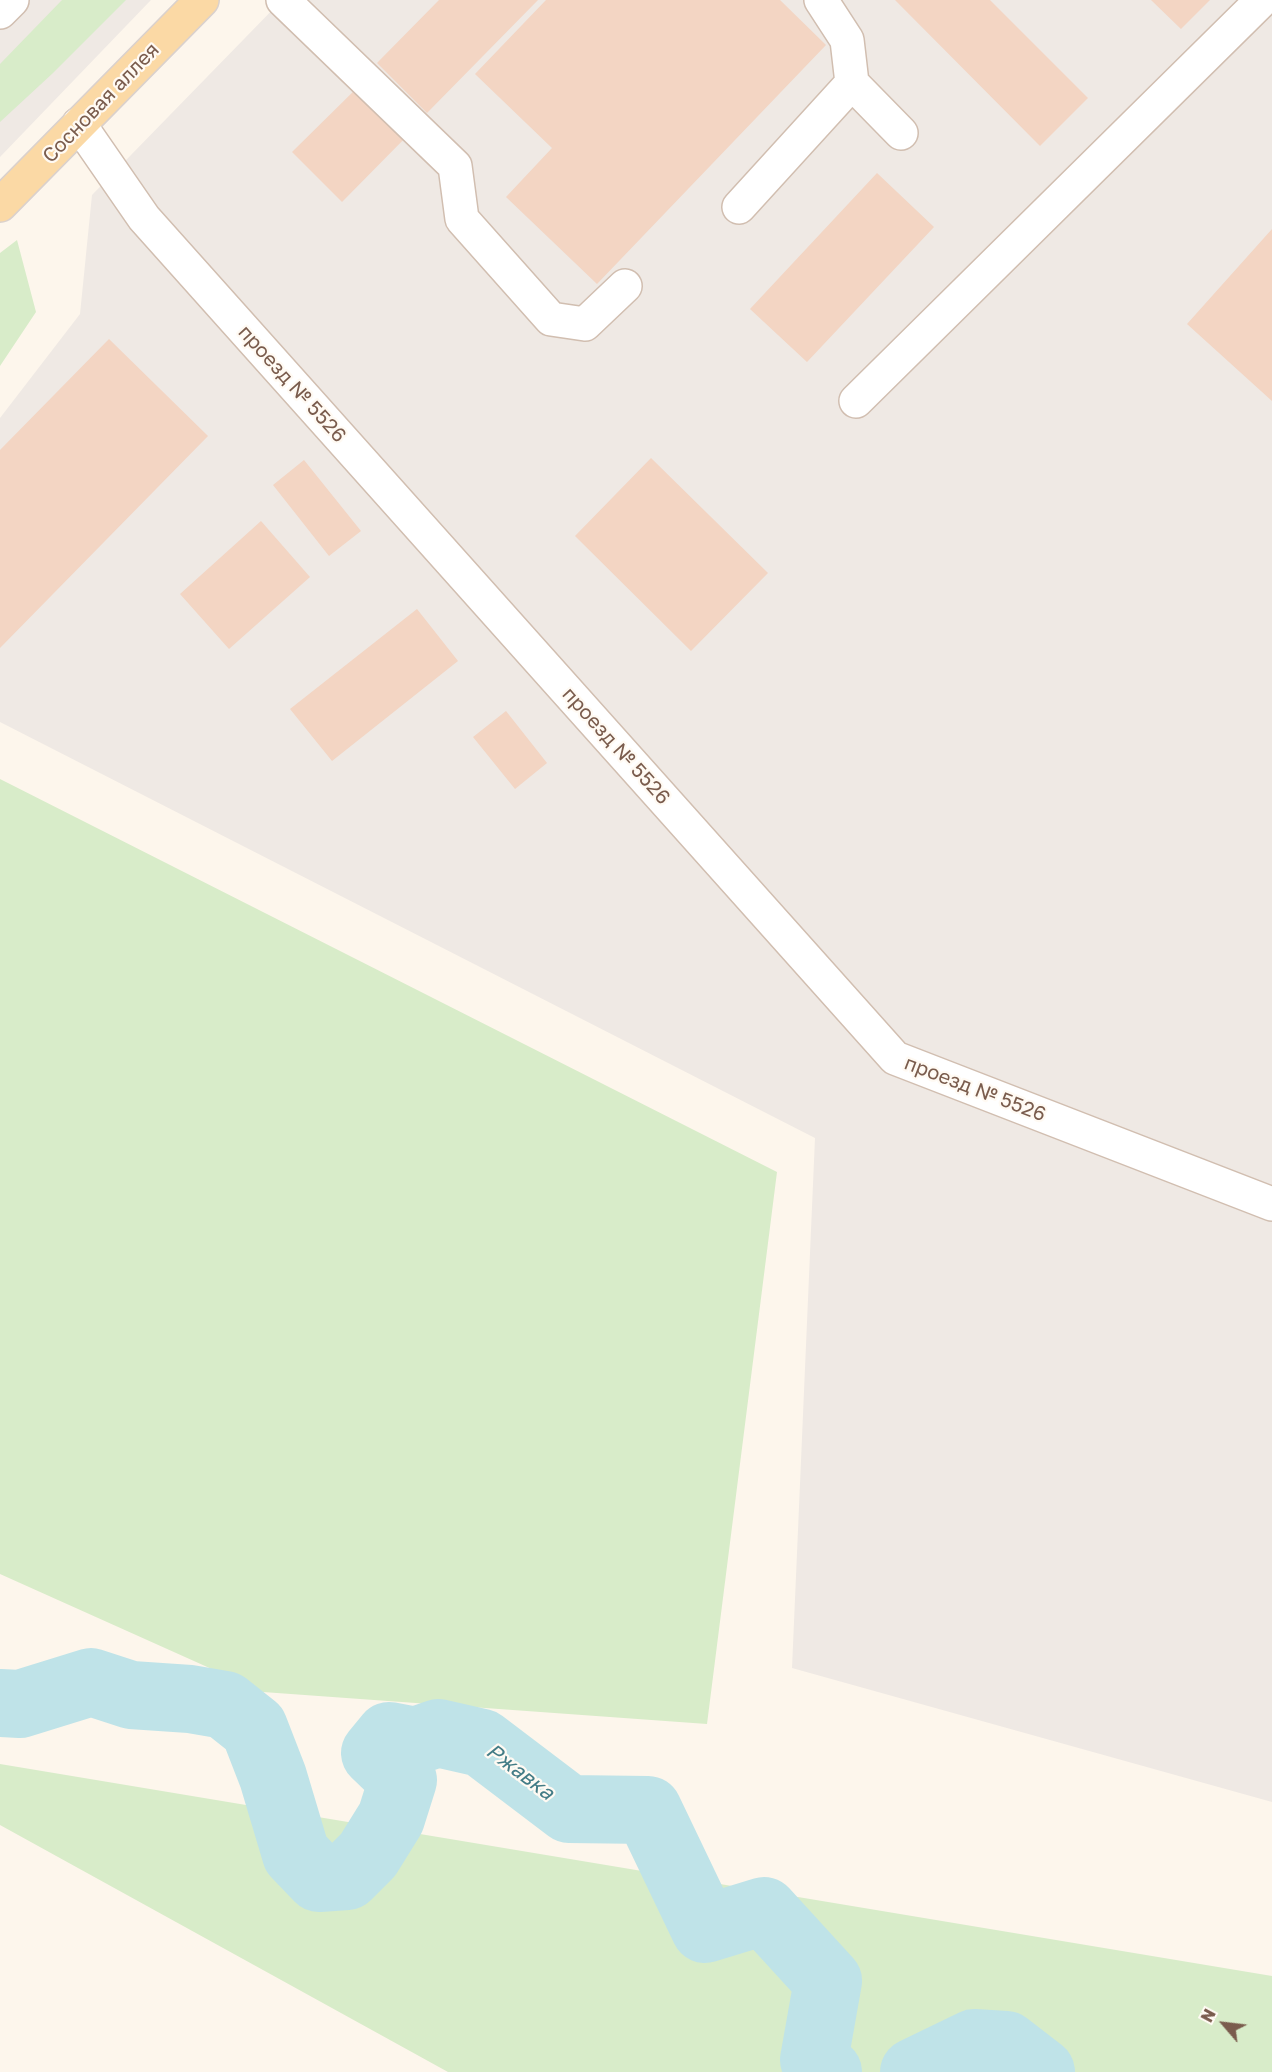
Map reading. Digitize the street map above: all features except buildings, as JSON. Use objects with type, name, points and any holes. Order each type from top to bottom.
[{"type":"main road","name":"Сосновая аллея","points":[[0,205],[202,0]]},
{"type":"street","points":[[0,12],[12,0]]},
{"type":"street","points":[[283,0],[455,166],[462,219],[551,319],[585,324],[625,286]]},
{"type":"street","points":[[821,0],[847,40],[852,83],[901,133]]},
{"type":"street","points":[[855,401],[1262,0]]},
{"type":"street","points":[[739,207],[852,83]]},
{"type":"street","name":"проезд № 5526","points":[[79,124],[144,218],[895,1058],[1272,1204]]},
{"type":"shaded area","points":[[0,0],[151,0],[0,157]]},
{"type":"shaded area","points":[[282,0],[1272,0],[1272,1802],[792,1668],[815,1138],[0,722],[0,418],[80,314],[92,195]]},
{"type":"green space","points":[[62,0],[126,0],[0,122],[0,64]]},
{"type":"green space","points":[[17,240],[36,312],[0,366],[0,253]]},
{"type":"green space","points":[[0,779],[777,1172],[707,1724],[263,1692],[0,1574]]},
{"type":"green space","points":[[0,1764],[1272,1976],[1272,2072],[448,2072],[0,1825]]},
{"type":"waterway","name":"Ржавка","points":[[0,1703],[20,1704],[91,1682],[131,1695],[190,1699],[225,1705],[254,1728],[273,1777],[296,1854],[319,1878],[347,1876],[368,1855],[391,1818],[403,1780],[375,1753],[389,1736],[415,1741],[438,1733],[482,1743],[569,1809],[648,1810],[705,1929],[764,1911],[828,1981],[814,2060],[828,2072]]},
{"type":"waterway","name":"Ржавка","points":[[914,2072],[974,2043],[1006,2045],[1041,2072]]}]
